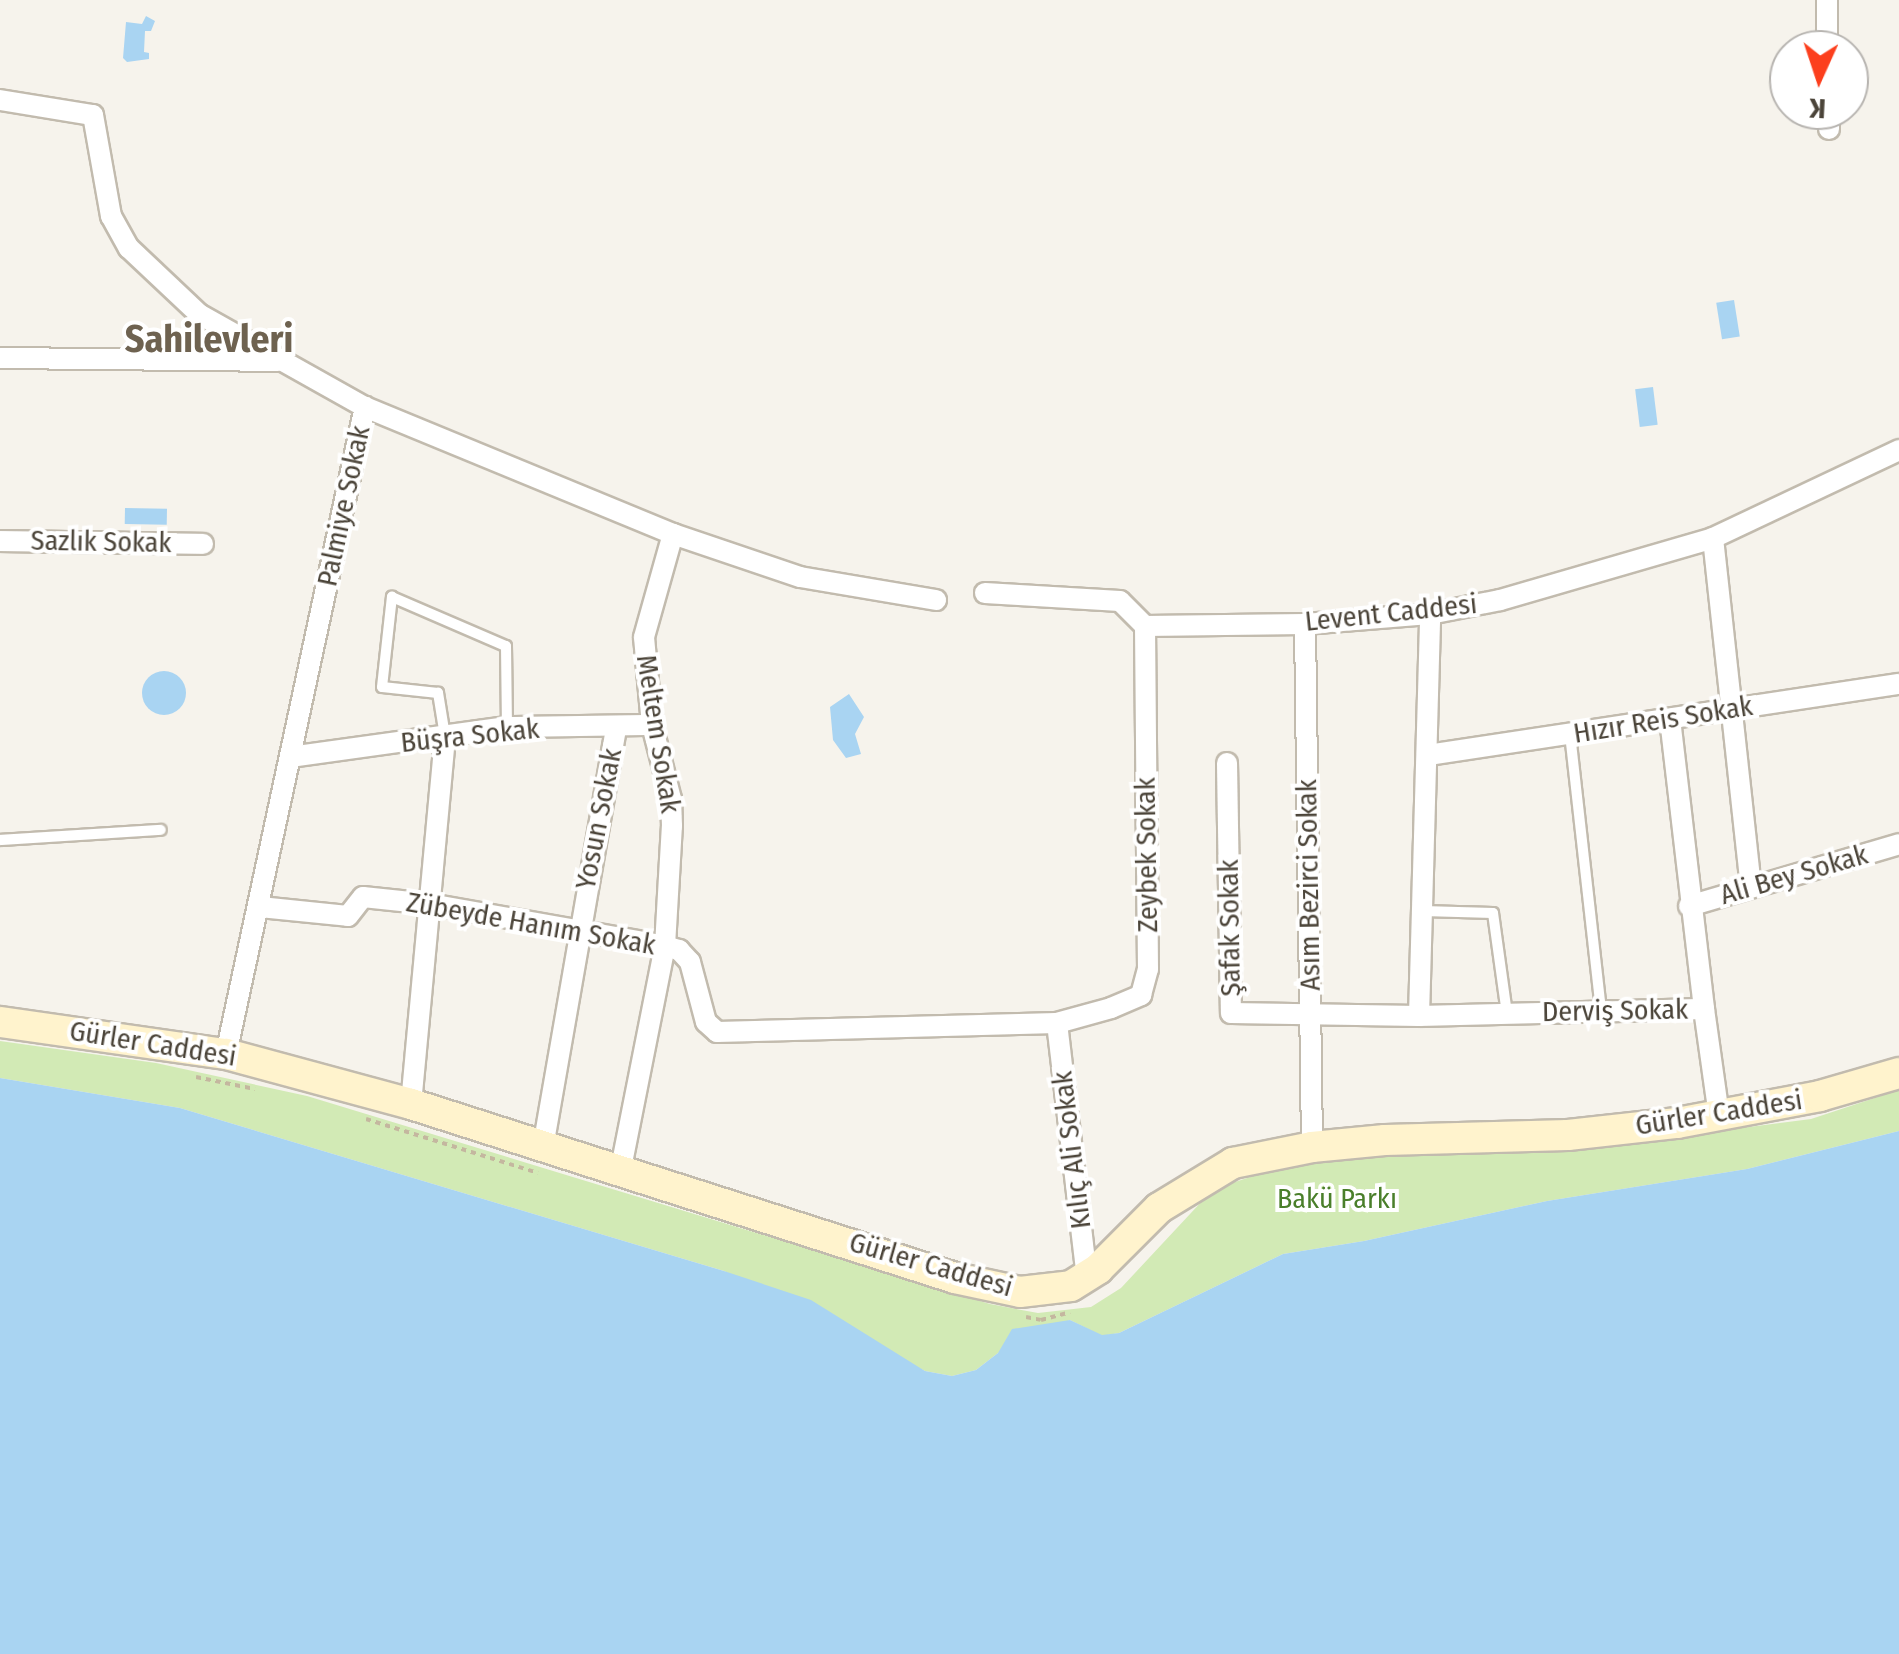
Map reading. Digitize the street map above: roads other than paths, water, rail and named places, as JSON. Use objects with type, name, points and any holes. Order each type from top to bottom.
[{"type":"street","points":[[1827,0],[1827,30]]},
{"type":"street","name":"Palmiye Sokak","points":[[0,100],[93,114],[110,216],[129,248],[199,314],[364,407],[226,1054]]},
{"type":"street","points":[[0,358],[282,361]]},
{"type":"street","points":[[364,407],[673,534],[800,577],[936,600]]},
{"type":"street","name":"Levent Caddesi","points":[[1145,626],[1305,624],[1430,614],[1500,600],[1713,538],[1899,450]]},
{"type":"street","name":"Meltem Sokak","points":[[620,1173],[665,946],[672,826],[670,799],[652,726],[644,637],[673,534]]},
{"type":"street","points":[[1713,538],[1751,887]]},
{"type":"street","name":"Sazlık Sokak","points":[[0,541],[203,544]]},
{"type":"street","points":[[985,593],[1120,601],[1145,626]]},
{"type":"street","points":[[1419,1016],[1430,614]]},
{"type":"street","name":"Asım Bezirci Sokak","points":[[1305,624],[1312,1146]]},
{"type":"street","name":"Zeybek Sokak","points":[[1057,1024],[1141,996],[1148,969],[1145,626]]},
{"type":"street","name":"Hızır Reis Sokak","points":[[1428,755],[1899,684]]},
{"type":"street","points":[[1670,719],[1704,1009]]},
{"type":"street","name":"Büşra Sokak","points":[[290,758],[507,727],[652,726]]},
{"type":"street","name":"Yosun Sokak","points":[[542,1147],[616,728]]},
{"type":"street","points":[[411,1104],[445,738]]},
{"type":"street","name":"Şafak Sokak","points":[[1227,764],[1231,1012],[1312,1016]]},
{"type":"street","name":"Ali Bey Sokak","points":[[1689,906],[1899,844]]},
{"type":"street","name":"Zübeyde Hanım Sokak","points":[[260,908],[348,916],[362,896],[430,904],[665,946],[678,950],[690,962],[706,1022],[717,1032],[1057,1024]]},
{"type":"street","name":"Derviş Sokak","points":[[1312,1016],[1704,1009],[1718,1116]]},
{"type":"street","name":"Gürler Caddesi","points":[[0,1022],[226,1054],[411,1104],[620,1173],[1006,1290],[1042,1292],[1071,1286],[1087,1276],[1159,1208],[1200,1179],[1232,1163],[1312,1146],[1568,1136],[1718,1116],[1820,1096],[1899,1073]]},
{"type":"street","name":"Kılıç Ali Sokak","points":[[1057,1024],[1087,1276]]},
{"type":"lane","points":[[445,738],[438,693],[382,687],[392,597],[506,646],[507,727]]},
{"type":"lane","points":[[1570,734],[1601,1012]]},
{"type":"lane","points":[[0,840],[161,830]]},
{"type":"lane","points":[[1422,911],[1493,913],[1507,1014]]},
{"type":"water","points":[[146,16],[155,21],[151,31],[145,31],[144,52],[149,53],[149,59],[127,62],[123,58],[126,22],[142,24]]},
{"type":"water","points":[[1734,300],[1740,337],[1722,339],[1716,303]]},
{"type":"water","points":[[1653,387],[1658,425],[1640,427],[1635,389]]},
{"type":"water","points":[[125,508],[167,509],[167,525],[125,524]]},
{"type":"water","points":[[164,671],[179,678],[186,693],[179,708],[164,715],[149,708],[142,693],[149,678]]},
{"type":"water","points":[[849,694],[864,717],[855,734],[861,754],[846,758],[833,740],[830,707]]},
{"type":"water","points":[[0,1078],[180,1108],[724,1271],[811,1300],[925,1371],[952,1376],[976,1370],[998,1353],[1012,1329],[1070,1320],[1102,1335],[1119,1333],[1283,1254],[1364,1241],[1547,1201],[1747,1169],[1899,1131],[1899,1654],[0,1654]]},
{"type":"district","name":"Sahilevleri","points":[[209,340]]},
{"type":"park label","name":"Bakü Parkı","points":[[1337,1199]]}]
